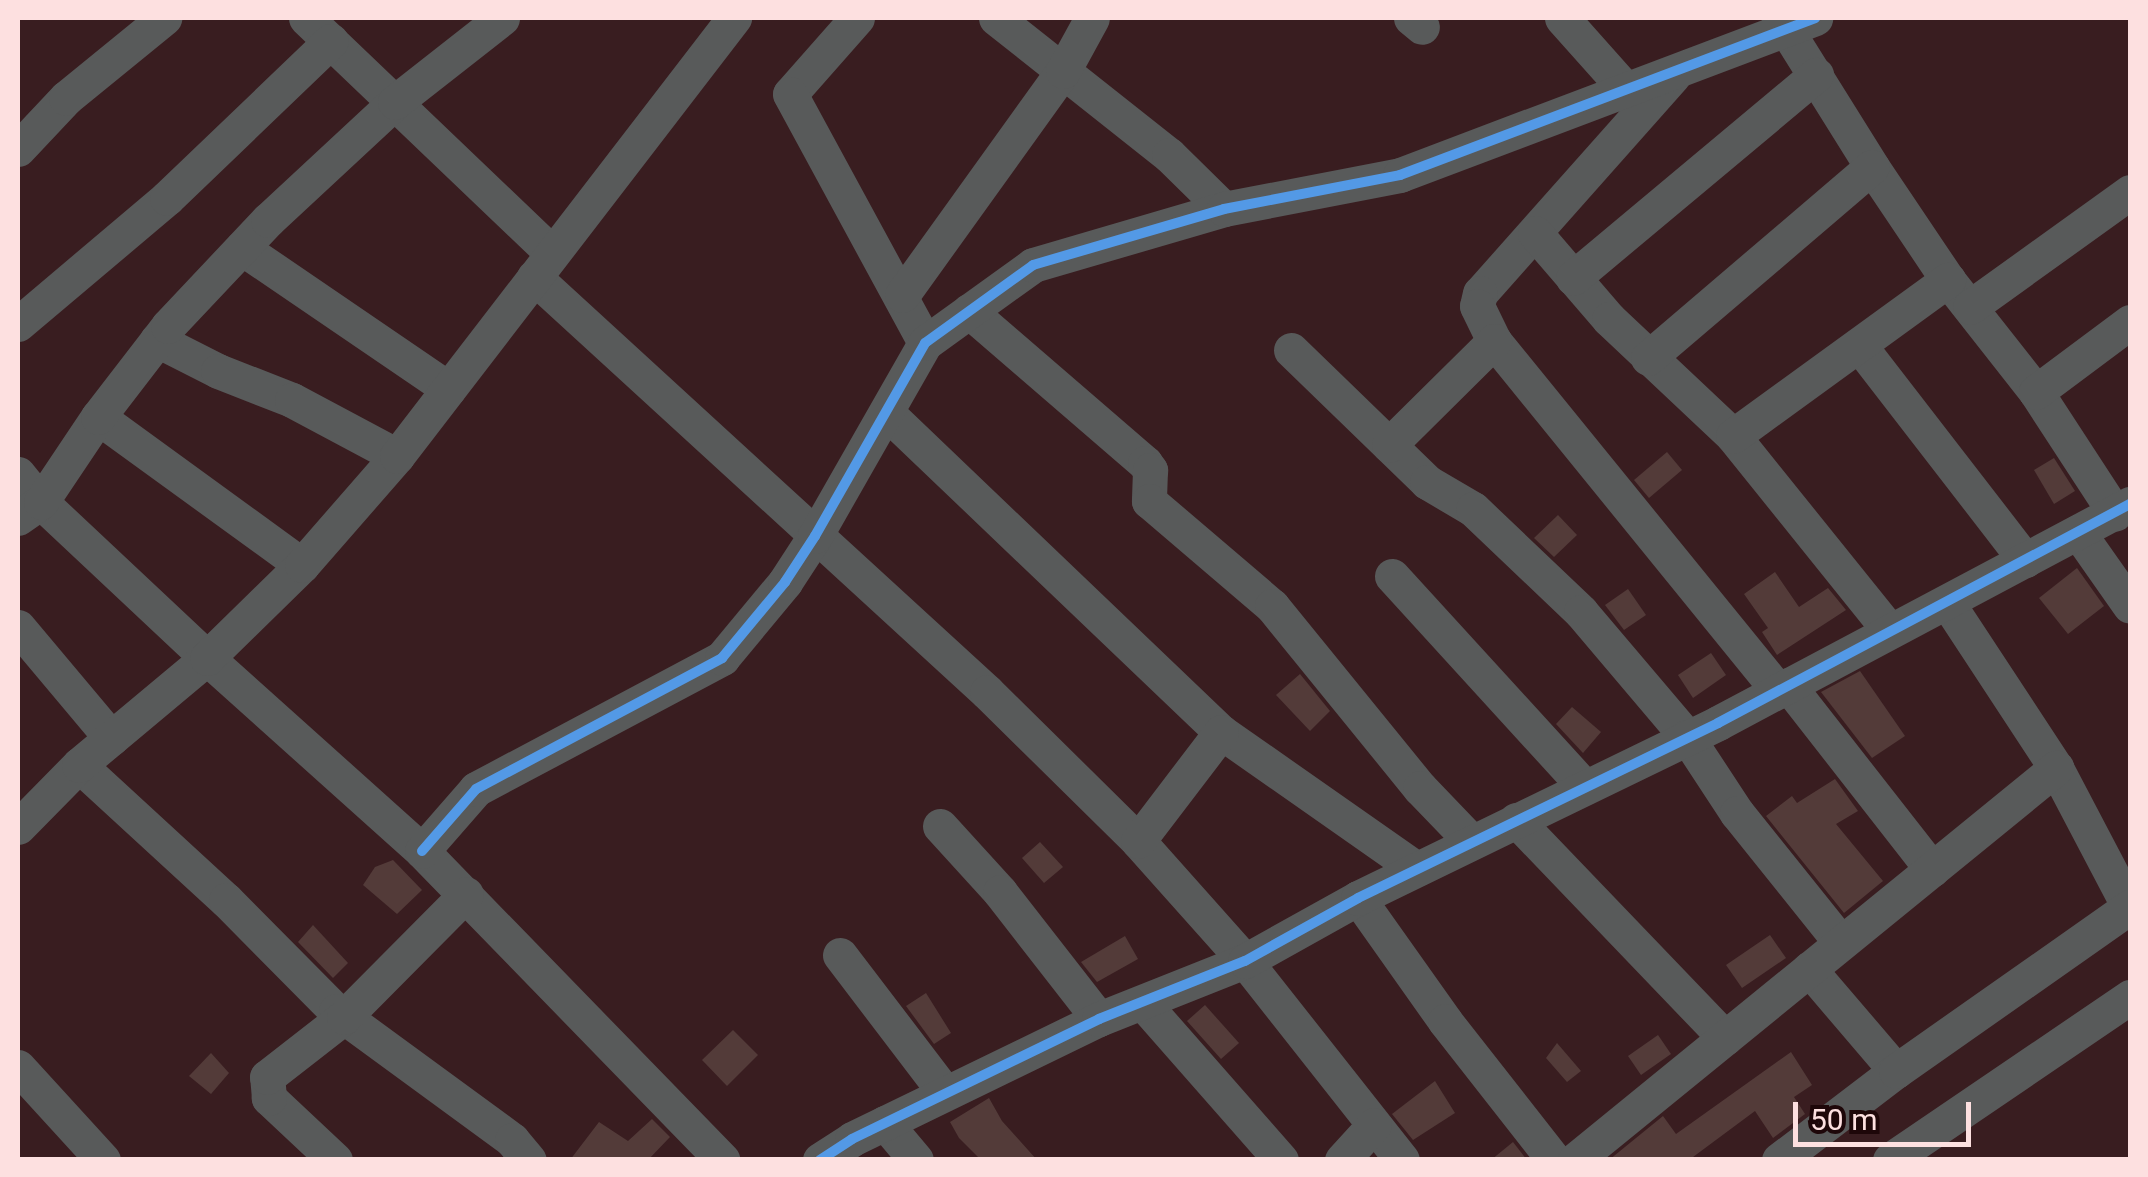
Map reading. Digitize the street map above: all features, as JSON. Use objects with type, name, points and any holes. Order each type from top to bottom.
[{"type":"street","points":[[18,149],[66,98],[164,18]]},
{"type":"street","points":[[29,510],[158,340],[242,248],[395,102],[502,18]]},
{"type":"street","points":[[18,827],[79,765],[208,658],[302,565],[397,456],[734,18]]},
{"type":"street","points":[[857,18],[790,94],[925,343]]},
{"type":"street","points":[[996,18],[1169,155],[1224,210]]},
{"type":"street","points":[[902,295],[1063,71],[1092,18]]},
{"type":"street","points":[[1562,18],[1628,92]]},
{"type":"street","points":[[422,850],[476,789],[722,658],[785,582],[815,536],[925,343],[1033,265],[1224,210],[1400,175],[1628,92],[1795,21],[1816,75],[1872,167],[1959,293],[2123,509],[1687,738],[1358,898],[1245,961],[1099,1019],[885,1123],[820,1160]]},
{"type":"street","points":[[18,324],[180,186],[319,29],[395,102],[543,264],[815,536],[987,692],[1138,841],[1245,961],[1402,1160]]},
{"type":"street","points":[[1677,72],[1480,292],[1480,318],[1494,341],[1932,869]]},
{"type":"street","points":[[1573,278],[1816,75]]},
{"type":"street","points":[[1648,358],[1872,167]]},
{"type":"street","points":[[1733,436],[1860,345],[1959,293],[2130,192]]},
{"type":"street","points":[[1535,233],[1648,358],[1733,436],[1890,632]]},
{"type":"street","points":[[242,248],[449,389]]},
{"type":"street","points":[[969,312],[1145,462],[1150,470],[1149,502],[1272,606],[1420,788],[1472,842]]},
{"type":"street","points":[[2036,392],[2130,322]]},
{"type":"street","points":[[158,340],[218,371],[292,400],[397,456]]},
{"type":"street","points":[[1389,445],[1494,341]]},
{"type":"street","points":[[1860,345],[2024,560]]},
{"type":"street","points":[[1291,350],[1427,482],[1455,495],[1515,546],[1581,612],[1687,738],[1737,813],[1841,943]]},
{"type":"street","points":[[887,412],[1221,732],[1417,869]]},
{"type":"street","points":[[98,417],[302,565]]},
{"type":"street","points":[[18,474],[29,510],[208,658],[422,850],[722,1160]]},
{"type":"street","points":[[2078,532],[2130,606]]},
{"type":"street","points":[[1392,576],[1585,786]]},
{"type":"street","points":[[1779,1160],[2128,893],[2056,768],[1948,602]]},
{"type":"street","points":[[18,626],[111,738]]},
{"type":"street","points":[[1138,841],[1221,732]]},
{"type":"street","points":[[79,765],[226,900],[344,1017],[512,1140],[529,1160]]},
{"type":"street","points":[[1575,1160],[2056,768]]},
{"type":"street","points":[[1516,820],[1725,1038]]},
{"type":"street","points":[[940,826],[1000,892],[1099,1019]]},
{"type":"street","points":[[335,1160],[269,1098],[267,1077],[344,1017],[466,894]]},
{"type":"street","points":[[1358,898],[1445,1021],[1554,1160]]},
{"type":"street","points":[[840,955],[945,1094]]},
{"type":"street","points":[[1810,969],[1896,1071]]},
{"type":"street","points":[[1890,1160],[2130,997]]},
{"type":"street","points":[[1143,1004],[1281,1160]]},
{"type":"street","points":[[18,1067],[103,1160]]},
{"type":"street","points":[[885,1123],[916,1160]]},
{"type":"street","points":[[1342,1160],[1374,1125]]},
{"type":"building","points":[[1667,452],[1682,470],[1649,498],[1634,480]]},
{"type":"building","points":[[2054,458],[2075,491],[2054,504],[2034,470]]},
{"type":"building","points":[[1558,515],[1577,535],[1554,557],[1534,538]]},
{"type":"building","points":[[2077,568],[2104,606],[2068,634],[2039,598]]},
{"type":"building","points":[[1775,572],[1799,607],[1828,588],[1846,610],[1777,655],[1762,632],[1768,628],[1744,594]]},
{"type":"building","points":[[1628,589],[1646,615],[1624,630],[1605,605]]},
{"type":"building","points":[[1711,653],[1726,675],[1693,698],[1678,675]]},
{"type":"building","points":[[1860,671],[1905,736],[1872,758],[1821,692]]},
{"type":"building","points":[[1300,674],[1330,711],[1310,731],[1276,695]]},
{"type":"building","points":[[1572,707],[1601,732],[1583,753],[1556,724]]},
{"type":"building","points":[[1835,779],[1858,811],[1836,824],[1883,881],[1844,913],[1766,816],[1792,796],[1797,803]]},
{"type":"building","points":[[1040,842],[1063,867],[1044,883],[1022,858]]},
{"type":"building","points":[[393,860],[422,890],[397,914],[363,885],[375,867]]},
{"type":"building","points":[[313,925],[348,963],[333,978],[298,942]]},
{"type":"building","points":[[1770,935],[1786,958],[1742,988],[1726,965]]},
{"type":"building","points":[[1125,936],[1138,959],[1097,982],[1081,962]]},
{"type":"building","points":[[926,993],[951,1033],[934,1044],[906,1006]]},
{"type":"building","points":[[1205,1005],[1239,1043],[1221,1059],[1187,1021]]},
{"type":"building","points":[[733,1030],[758,1055],[727,1086],[702,1060]]},
{"type":"building","points":[[1658,1035],[1671,1054],[1641,1075],[1628,1056]]},
{"type":"building","points":[[1557,1043],[1581,1071],[1567,1082],[1546,1058]]},
{"type":"building","points":[[1791,1052],[1812,1085],[1794,1097],[1805,1114],[1773,1138],[1755,1111],[1689,1160],[1609,1160],[1663,1116],[1676,1134]]},
{"type":"building","points":[[211,1053],[229,1073],[211,1094],[189,1076]]},
{"type":"building","points":[[1435,1081],[1455,1113],[1413,1140],[1392,1114]]},
{"type":"building","points":[[989,1098],[1002,1121],[1037,1160],[981,1160],[959,1138],[950,1122]]},
{"type":"building","points":[[652,1119],[670,1137],[648,1160],[570,1160],[599,1122],[628,1141]]},
{"type":"building","points":[[1513,1142],[1527,1160],[1491,1160]]},
{"type":"cycle path","points":[[422,851],[476,789],[722,658],[785,582],[815,536],[925,343],[1033,265],[1224,209],[1400,175],[1815,18]]},
{"type":"cycle path","points":[[820,1160],[852,1139],[1099,1019],[1245,961],[1358,898],[1718,723],[2130,504]]}]
